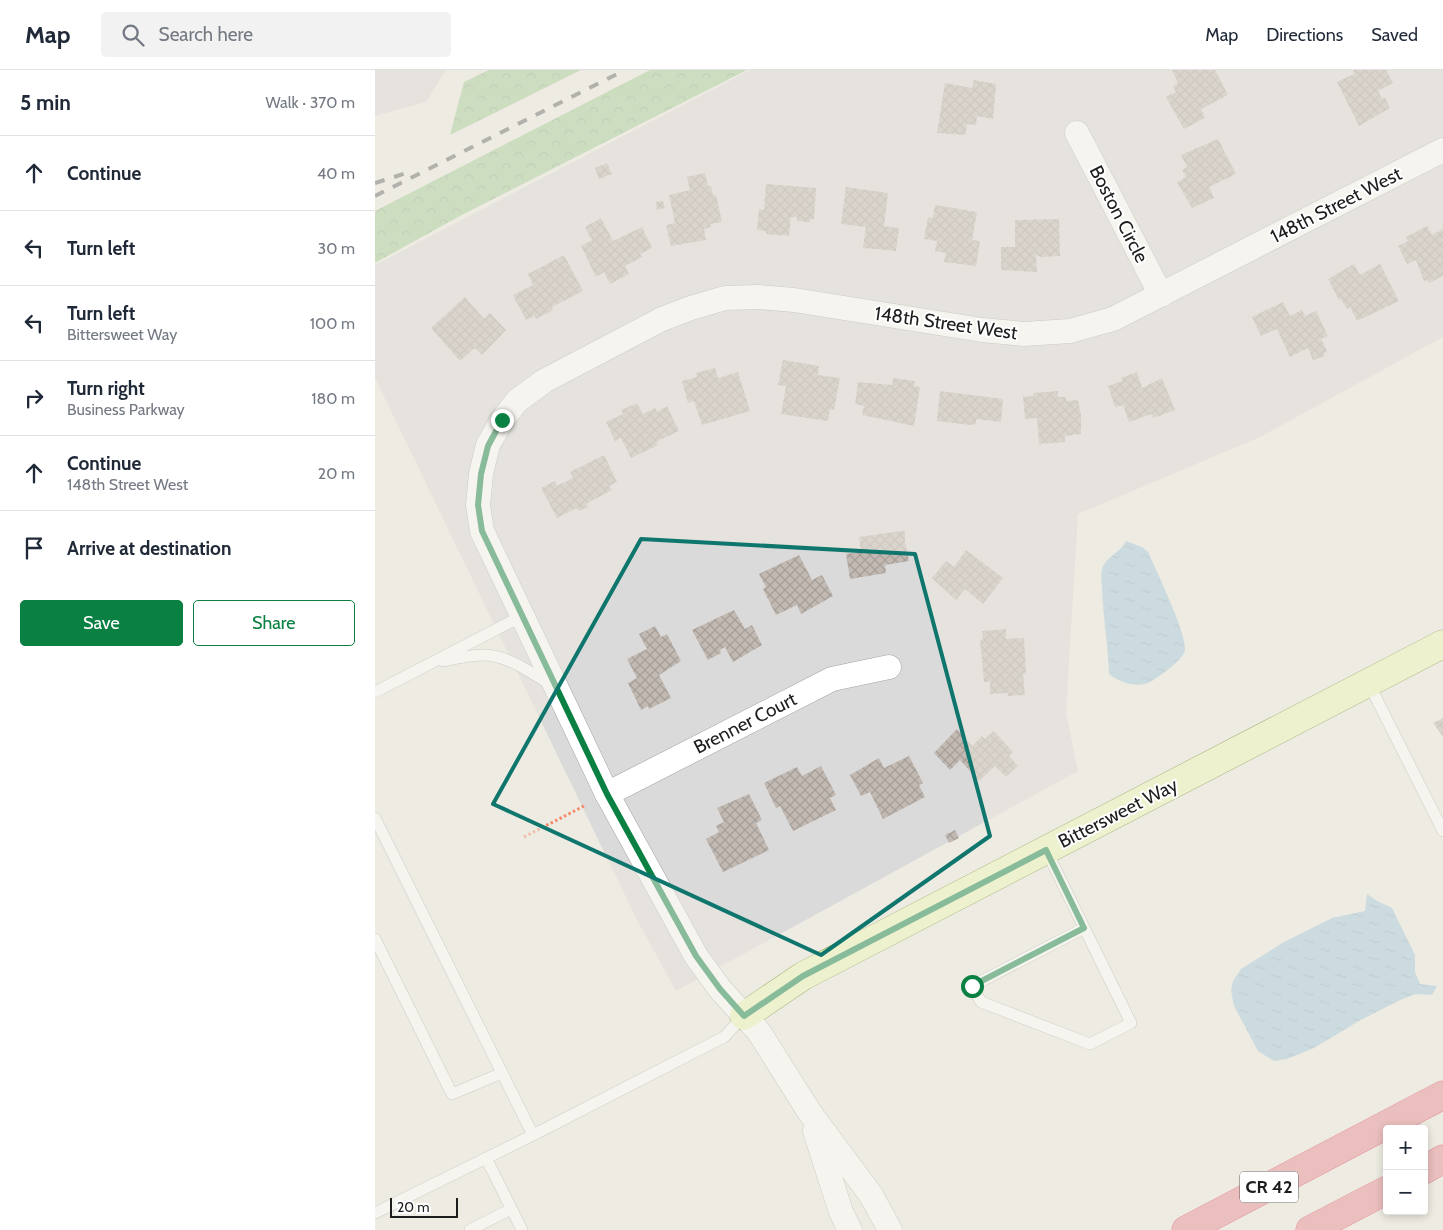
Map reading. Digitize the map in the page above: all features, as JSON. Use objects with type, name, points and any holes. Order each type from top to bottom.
[{"type":"highway","name":"CR 42","points":[[1186,1230],[1443,1095]]},
{"type":"highway","points":[[1428,1168],[1443,1159]]},
{"type":"highway","points":[[1310,1230],[1383,1192]]},
{"type":"street","name":"Boston Circle","points":[[1077,133],[1161,295]]},
{"type":"street","name":"148th Street West","points":[[810,1113],[759,1032],[720,989],[696,956],[607,794],[482,531],[478,505],[481,474],[488,446],[502,420],[517,401],[544,381],[662,319],[725,298],[757,297],[793,300],[983,330],[1025,334],[1070,331],[1113,319],[1443,150]]},
{"type":"street","name":"Bittersweet Way","points":[[744,1016],[803,976],[1443,644]]},
{"type":"street","name":"Brenner Court","points":[[607,794],[832,679],[889,666]]},
{"type":"street","points":[[810,1113],[841,1212],[850,1230]]},
{"type":"street","points":[[810,1113],[871,1196],[890,1230]]},
{"type":"lane","points":[[375,692],[522,616]]},
{"type":"lane","points":[[429,664],[464,657],[493,656],[518,665],[556,687]]},
{"type":"lane","points":[[1369,684],[1443,831]]},
{"type":"lane","points":[[375,818],[533,1135]]},
{"type":"lane","points":[[1046,850],[1131,1023],[1090,1044],[981,1002],[972,986],[1084,928]]},
{"type":"lane","points":[[375,939],[452,1094],[502,1073]]},
{"type":"lane","points":[[375,1213],[724,1037],[744,1016]]},
{"type":"lane","points":[[486,1158],[522,1230]]},
{"type":"lane","points":[[469,1230],[511,1209]]},
{"type":"path","points":[[524,837],[607,794]]},
{"type":"highlighted area","points":[[641,539],[915,554],[990,836],[821,955],[493,804]]},
{"type":"shaded area","points":[[375,70],[446,70],[426,102],[375,116]]},
{"type":"shaded area","points":[[750,70],[1443,70],[1443,337],[1260,437],[1078,514],[1066,712],[1078,771],[676,991],[638,922],[375,378],[375,265]]},
{"type":"green space","points":[[489,70],[581,70],[450,135],[464,82]]},
{"type":"green space","points":[[650,70],[747,70],[458,217],[375,263],[375,211]]},
{"type":"water","points":[[1126,541],[1142,547],[1148,552],[1181,630],[1185,650],[1181,658],[1166,671],[1152,681],[1141,685],[1124,682],[1109,674],[1101,577],[1103,566]]},
{"type":"water","points":[[1367,894],[1392,908],[1415,955],[1415,972],[1420,984],[1437,986],[1432,995],[1416,994],[1400,1000],[1359,1021],[1314,1048],[1287,1059],[1274,1061],[1258,1051],[1234,1006],[1231,990],[1233,981],[1241,969],[1284,942],[1332,918],[1365,911]]},
{"type":"building","points":[[1173,70],[1215,70],[1228,95],[1201,109],[1205,118],[1184,129],[1166,97],[1176,92],[1173,86],[1178,83]]},
{"type":"building","points":[[1353,70],[1386,70],[1393,83],[1378,91],[1382,99],[1385,98],[1390,108],[1359,126],[1337,82],[1354,74]]},
{"type":"building","points":[[974,80],[996,84],[993,119],[977,116],[976,125],[967,124],[965,135],[937,133],[945,83],[972,88]]},
{"type":"building","points":[[1218,139],[1236,174],[1209,187],[1214,198],[1192,208],[1177,182],[1186,177],[1182,170],[1187,167],[1181,155]]},
{"type":"building","points":[[607,163],[612,174],[599,179],[595,168]]},
{"type":"building","points":[[705,173],[708,186],[711,186],[713,195],[716,195],[722,222],[710,224],[711,227],[704,229],[706,240],[671,246],[666,225],[675,223],[669,195],[690,190],[687,177]]},
{"type":"building","points":[[766,184],[816,188],[814,219],[810,219],[810,222],[797,221],[797,217],[791,217],[789,236],[766,234],[766,231],[757,230],[759,209],[764,210]]},
{"type":"building","points":[[846,187],[888,193],[884,226],[899,228],[896,251],[863,248],[866,227],[841,224]]},
{"type":"building","points":[[663,201],[665,208],[657,210],[656,202]]},
{"type":"building","points":[[935,205],[977,212],[972,240],[980,241],[976,266],[944,262],[946,253],[935,251],[937,241],[924,239],[928,217],[933,218]]},
{"type":"building","points":[[601,218],[613,241],[642,227],[652,248],[640,254],[642,257],[625,266],[629,274],[610,284],[604,272],[596,277],[581,246],[592,240],[585,227]]},
{"type":"building","points":[[1059,219],[1060,256],[1041,257],[1036,255],[1037,272],[1001,270],[1001,247],[1015,247],[1015,220]]},
{"type":"building","points":[[1427,226],[1432,235],[1443,229],[1443,276],[1429,283],[1427,280],[1424,281],[1416,260],[1407,264],[1398,246],[1408,241],[1406,237]]},
{"type":"building","points":[[564,255],[583,291],[552,307],[553,310],[536,319],[534,316],[526,320],[513,295],[533,285],[528,274]]},
{"type":"building","points":[[1354,264],[1360,275],[1380,264],[1399,301],[1357,321],[1350,307],[1347,309],[1341,299],[1339,300],[1328,279]]},
{"type":"building","points":[[465,297],[484,319],[490,313],[506,330],[482,355],[475,348],[460,361],[431,328]]},
{"type":"building","points":[[1283,302],[1290,316],[1302,310],[1305,316],[1316,311],[1328,336],[1321,339],[1327,351],[1324,353],[1325,356],[1313,360],[1308,348],[1290,357],[1277,329],[1261,336],[1252,317]]},
{"type":"building","points":[[783,360],[819,366],[818,375],[840,378],[834,410],[830,409],[828,421],[781,414],[786,386],[778,385]]},
{"type":"building","points":[[715,368],[718,378],[738,372],[750,411],[702,425],[694,401],[688,403],[682,381],[697,377],[696,373]]},
{"type":"building","points":[[1137,372],[1142,388],[1162,378],[1175,410],[1153,418],[1152,414],[1129,422],[1123,405],[1115,407],[1108,386],[1122,381],[1121,378]]},
{"type":"building","points":[[893,378],[915,381],[914,386],[920,387],[914,426],[862,415],[864,406],[855,404],[858,382],[892,385]]},
{"type":"building","points":[[940,391],[1003,399],[1001,422],[976,419],[976,424],[970,425],[937,421]]},
{"type":"building","points":[[1058,391],[1058,397],[1066,397],[1066,401],[1078,400],[1081,415],[1081,434],[1065,436],[1065,442],[1039,444],[1037,418],[1025,419],[1023,397],[1033,396],[1033,393]]},
{"type":"building","points":[[637,403],[643,414],[655,408],[657,412],[667,406],[679,431],[656,442],[658,445],[631,458],[621,438],[615,441],[606,422],[623,414],[621,410]]},
{"type":"building","points":[[604,455],[617,482],[609,486],[612,490],[586,504],[588,507],[579,511],[577,508],[557,518],[541,488],[555,481],[557,486],[573,478],[570,472]]},
{"type":"building","points":[[905,531],[909,561],[885,565],[886,573],[850,579],[846,554],[861,552],[859,537]]},
{"type":"building","points":[[966,550],[1003,578],[983,604],[965,589],[956,600],[932,578],[946,561],[954,567]]},
{"type":"building","points":[[799,555],[812,580],[822,575],[833,596],[801,614],[797,605],[776,615],[763,589],[766,587],[759,574]]},
{"type":"building","points":[[734,610],[745,629],[752,625],[762,645],[733,662],[725,647],[720,650],[721,653],[708,660],[692,630]]},
{"type":"building","points":[[655,626],[661,637],[667,634],[681,661],[659,675],[671,698],[649,709],[648,706],[641,710],[628,683],[637,678],[627,659],[647,649],[639,634]]},
{"type":"building","points":[[1006,629],[1006,639],[1024,638],[1026,673],[1023,674],[1025,695],[1008,696],[1008,693],[990,694],[990,682],[984,682],[980,640],[983,640],[982,631]]},
{"type":"building","points":[[1443,718],[1443,737],[1433,723]]},
{"type":"building","points":[[957,729],[972,746],[982,736],[985,739],[994,731],[1013,752],[1009,756],[1018,766],[1006,777],[995,766],[979,781],[960,760],[950,770],[934,753]]},
{"type":"building","points":[[909,756],[923,783],[919,785],[925,797],[883,819],[870,792],[861,796],[850,775],[879,758],[884,768]]},
{"type":"building","points":[[821,766],[836,795],[830,798],[836,810],[793,831],[780,806],[776,808],[764,783],[797,767],[802,776]]},
{"type":"building","points":[[749,794],[762,820],[756,823],[769,850],[723,872],[706,839],[719,832],[716,826],[724,822],[717,808]]},
{"type":"building","points":[[955,830],[959,838],[949,843],[945,835]]},
{"type":"railway","points":[[375,196],[625,70]]},
{"type":"railway","points":[[375,183],[413,171]]},
{"type":"route","points":[[502,420],[488,446],[481,474],[478,505],[482,531],[607,794],[696,956],[720,989],[744,1016],[803,976],[1046,850],[1084,928],[972,986]]}]
